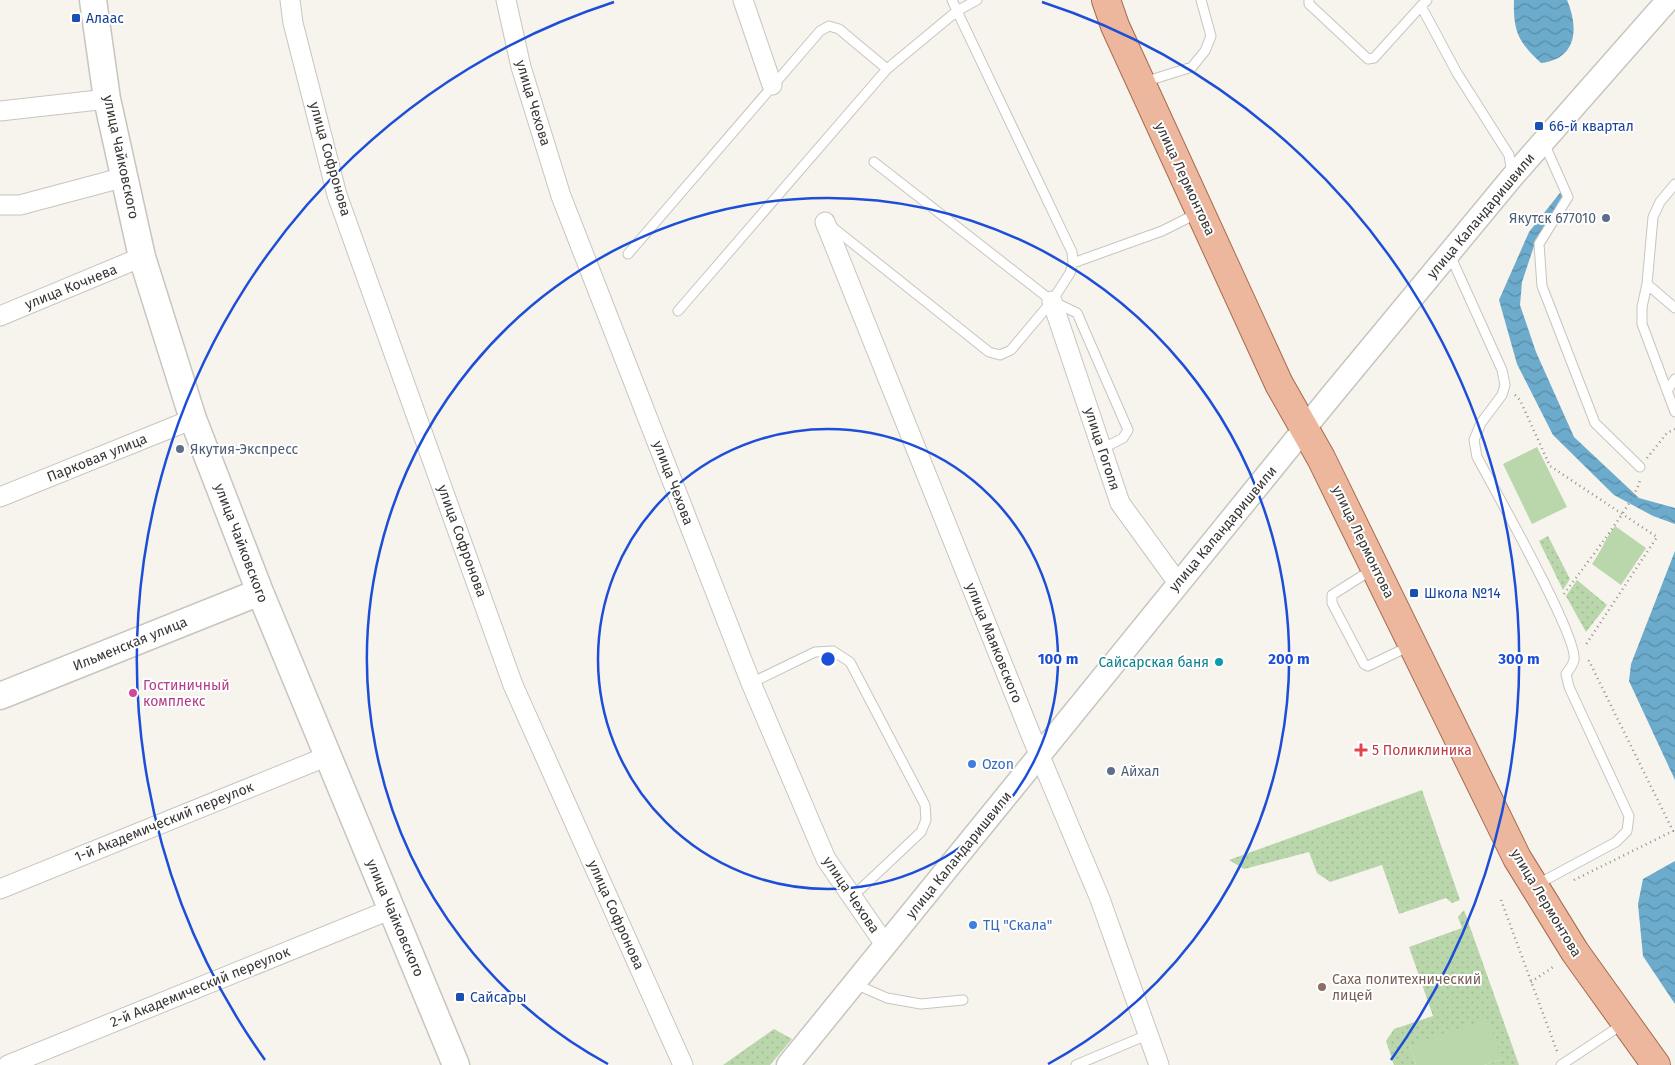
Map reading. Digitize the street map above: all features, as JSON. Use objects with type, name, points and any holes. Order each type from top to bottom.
[{"type":"main road","name":"улица Чайковского","points":[[93,0],[108,99],[142,257],[193,419],[260,592],[455,1064]]},
{"type":"main road","name":"улица Лермонтова","points":[[1106,0],[1115,26],[1279,384],[1306,429],[1513,849],[1534,887],[1575,952],[1656,1065]]},
{"type":"main road","name":"Ильменская улица","points":[[0,696],[260,592]]},
{"type":"street","name":"улица Софронова","points":[[290,0],[293,24],[337,194],[514,685],[683,1065]]},
{"type":"street","name":"улица Чехова","points":[[506,0],[521,67],[561,196],[751,683],[826,859],[886,946]]},
{"type":"street","points":[[743,0],[772,85]]},
{"type":"street","name":"улица Каландаришвили","points":[[788,1065],[1178,583],[1449,253],[1513,176],[1668,0]]},
{"type":"street","points":[[0,110],[108,99]]},
{"type":"street","points":[[0,205],[20,205],[125,177]]},
{"type":"street","name":"улица Маяковского","points":[[825,222],[1039,754],[1100,899],[1147,1035],[1160,1065]]},
{"type":"street","name":"улица Кочнева","points":[[0,316],[142,257]]},
{"type":"street","name":"улица Гоголя","points":[[1052,301],[1120,504],[1178,583]]},
{"type":"street","name":"Парковая улица","points":[[0,497],[193,419]]},
{"type":"street","name":"1-й Академический переулок","points":[[0,889],[328,756]]},
{"type":"street","name":"2-й Академический переулок","points":[[8,1065],[392,909]]},
{"type":"lane","points":[[825,222],[989,352],[1000,355],[1011,350],[1052,301],[1070,273],[1073,262],[1072,252],[952,0]]},
{"type":"lane","points":[[678,311],[887,69],[957,11],[978,0]]},
{"type":"lane","points":[[1141,83],[1192,67],[1205,52],[1211,36],[1201,0]]},
{"type":"lane","points":[[1310,0],[1309,4],[1368,59],[1374,58],[1424,3],[1457,74],[1509,155],[1513,176]]},
{"type":"lane","points":[[628,254],[820,31],[829,26],[838,29],[887,69]]},
{"type":"lane","points":[[1544,142],[1568,197],[1539,244],[1542,286],[1595,423],[1640,467]]},
{"type":"lane","points":[[874,162],[1052,301],[1077,313],[1128,430],[1123,438],[1101,450]]},
{"type":"lane","points":[[1675,184],[1660,202],[1653,217],[1647,284],[1642,307],[1642,324],[1675,412]]},
{"type":"lane","points":[[1073,262],[1162,231],[1200,212]]},
{"type":"lane","points":[[1449,253],[1457,266],[1502,370],[1505,385],[1502,395],[1481,423],[1474,440],[1477,457],[1572,642],[1574,660],[1566,674],[1569,687],[1629,816],[1627,832],[1616,842],[1534,887]]},
{"type":"lane","points":[[1647,284],[1675,308]]},
{"type":"lane","points":[[1667,391],[1675,379]]},
{"type":"lane","points":[[1375,567],[1332,595],[1332,603],[1364,664],[1368,666],[1413,644]]},
{"type":"lane","points":[[751,683],[815,652],[833,651],[850,662],[925,805],[926,820],[921,832],[852,897]]},
{"type":"lane","points":[[855,984],[887,998],[921,1004],[963,1000]]},
{"type":"lane","points":[[1562,1065],[1575,1060],[1625,1022]]},
{"type":"lane","points":[[1076,1065],[1147,1035]]},
{"type":"path","points":[[1505,385],[1520,400],[1550,466],[1623,512],[1657,537],[1582,649],[1672,832],[1574,880]]},
{"type":"path","points":[[1555,606],[1623,512],[1639,486],[1640,467],[1667,433],[1675,429]]},
{"type":"path","points":[[1501,900],[1562,1065]]},
{"type":"path","points":[[1531,982],[1553,967]]},
{"type":"green space","points":[[1537,447],[1567,507],[1532,524],[1503,464]]},
{"type":"green space","points":[[1615,526],[1646,548],[1621,585],[1592,564]]},
{"type":"green space","points":[[1548,536],[1570,579],[1563,590],[1539,541]]},
{"type":"green space","points":[[1577,580],[1607,605],[1586,632],[1566,596]]},
{"type":"green space","points":[[1422,790],[1460,900],[1452,903],[1446,898],[1399,914],[1382,865],[1330,882],[1317,873],[1309,852],[1244,869],[1229,860]]},
{"type":"green space","points":[[1464,910],[1519,1065],[1484,1065],[1502,1059],[1410,1045],[1416,1065],[1394,1065],[1386,1041],[1394,1029],[1433,1016],[1409,947],[1462,928],[1458,917]]},
{"type":"green space","points":[[1488,1019],[1502,1059],[1484,1065],[1416,1065],[1410,1045]]},
{"type":"green space","points":[[774,1029],[792,1039],[770,1065],[723,1065]]},
{"type":"water","points":[[1514,0],[1567,0],[1574,31],[1568,49],[1562,55],[1541,63],[1527,49],[1516,28]]},
{"type":"water","points":[[1563,189],[1565,198],[1534,246],[1522,282],[1520,305],[1536,352],[1574,437],[1639,498],[1675,508],[1675,524],[1653,516],[1614,495],[1553,435],[1517,364],[1499,300],[1529,232]]},
{"type":"water","points":[[1675,551],[1675,780],[1629,681],[1631,664]]},
{"type":"water","points":[[1675,861],[1675,1004],[1643,956],[1638,904],[1643,879]]},
{"type":"place","name":"Алаас","points":[[76,18]]},
{"type":"place","name":"66-й квартал","points":[[1539,126]]},
{"type":"place","name":"Якутск 677010","points":[[1606,218]]},
{"type":"place","name":"Якутия-Экспресс","points":[[180,449]]},
{"type":"place","name":"Школа №14","points":[[1414,593]]},
{"type":"place","name":"Сайсарская баня","points":[[1219,662]]},
{"type":"place","name":"Гостиничный комплекс","points":[[133,693]]},
{"type":"place","name":"5 Поликлиника","points":[[1361,750]]},
{"type":"place","name":"Ozon","points":[[972,764]]},
{"type":"place","name":"Айхал","points":[[1111,771]]},
{"type":"place","name":"ТЦ \"Скала\"","points":[[973,925]]},
{"type":"place","name":"Саха политехнический лицей","points":[[1322,987]]},
{"type":"place","name":"Сайсары","points":[[460,997]]}]
